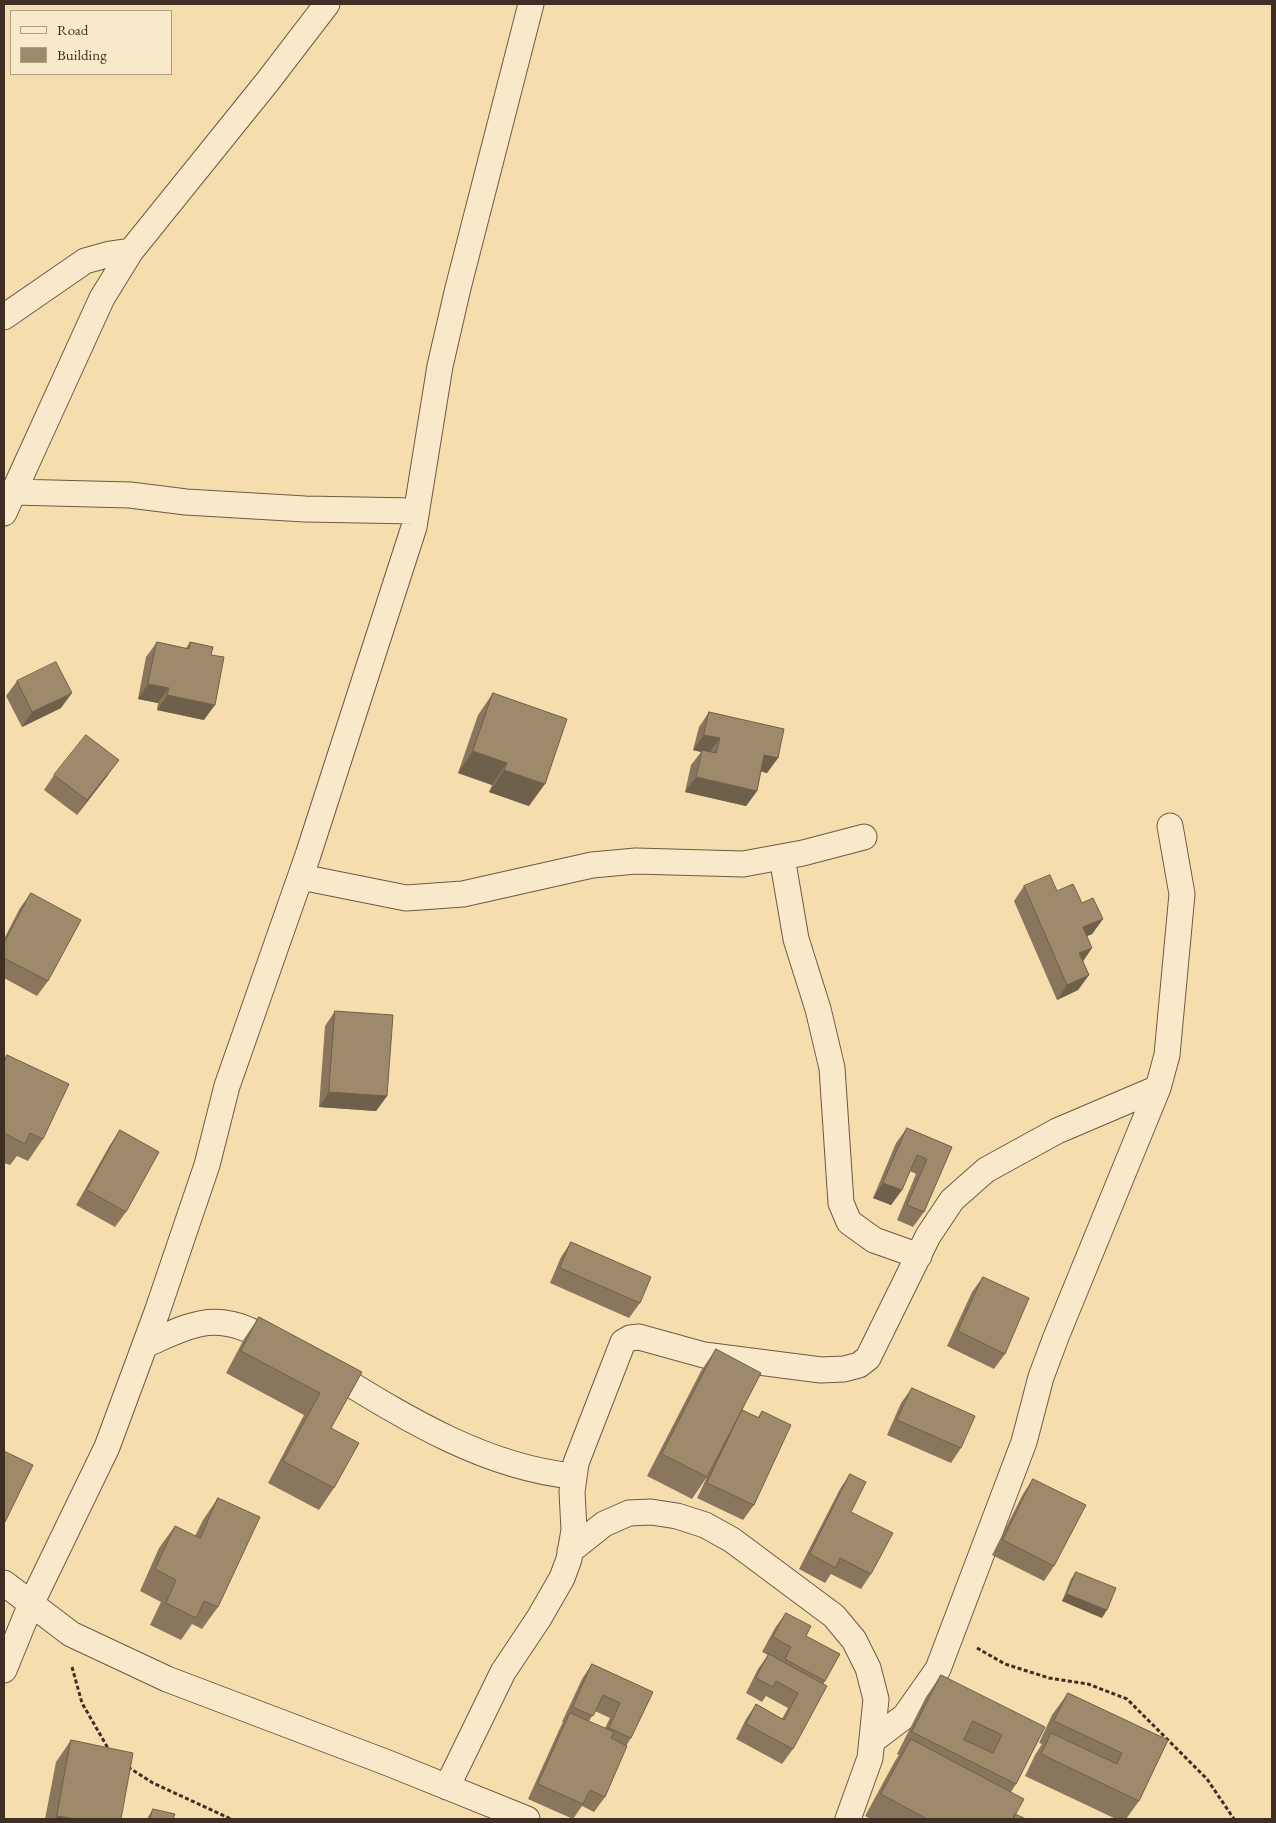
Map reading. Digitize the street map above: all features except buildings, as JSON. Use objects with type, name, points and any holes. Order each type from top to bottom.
[{"type":"street","points":[[327,4],[268,81],[131,251],[102,298],[6,505],[130,495],[186,502],[305,509],[416,511]]},
{"type":"street","points":[[4,1670],[32,1604],[107,1446],[145,1345],[201,1182],[227,1086],[301,877],[414,527],[440,366],[531,4]]},
{"type":"street","points":[[4,316],[85,261],[110,254],[131,251]]},
{"type":"street","points":[[872,1741],[905,1716],[938,1669],[954,1632],[1024,1442],[1041,1377],[1056,1337],[1158,1088],[1167,1055],[1182,894],[1170,826]]},
{"type":"street","points":[[301,877],[406,898],[463,894],[592,865],[636,861],[743,864],[782,857],[864,837]]},
{"type":"street","points":[[782,857],[796,939],[818,1008],[832,1068],[841,1203],[848,1222],[874,1240],[919,1256]]},
{"type":"street","points":[[447,1787],[503,1672],[553,1595],[569,1559],[574,1530],[573,1476],[581,1447],[619,1349],[630,1338],[639,1337],[704,1355],[821,1370],[844,1369],[859,1365],[868,1358],[928,1236],[952,1200],[986,1170],[1057,1132],[1158,1088]]},
{"type":"street","points":[[145,1345],[191,1324],[226,1322],[248,1329],[301,1355],[383,1401],[418,1424],[447,1438],[543,1474],[573,1476]]},
{"type":"street","points":[[570,1551],[604,1524],[629,1513],[651,1512],[677,1516],[705,1525],[732,1540],[834,1616],[854,1640],[868,1668],[876,1699],[870,1758],[848,1819]]},
{"type":"street","points":[[4,1583],[71,1634],[167,1678],[526,1819]]},
{"type":"path","points":[[954,1632],[1005,1664],[1049,1678],[1088,1684],[1127,1699],[1207,1779],[1234,1819]]},
{"type":"path","points":[[71,1634],[72,1671],[82,1704],[114,1757]]},
{"type":"path","points":[[122,1762],[153,1783],[231,1819]]}]
